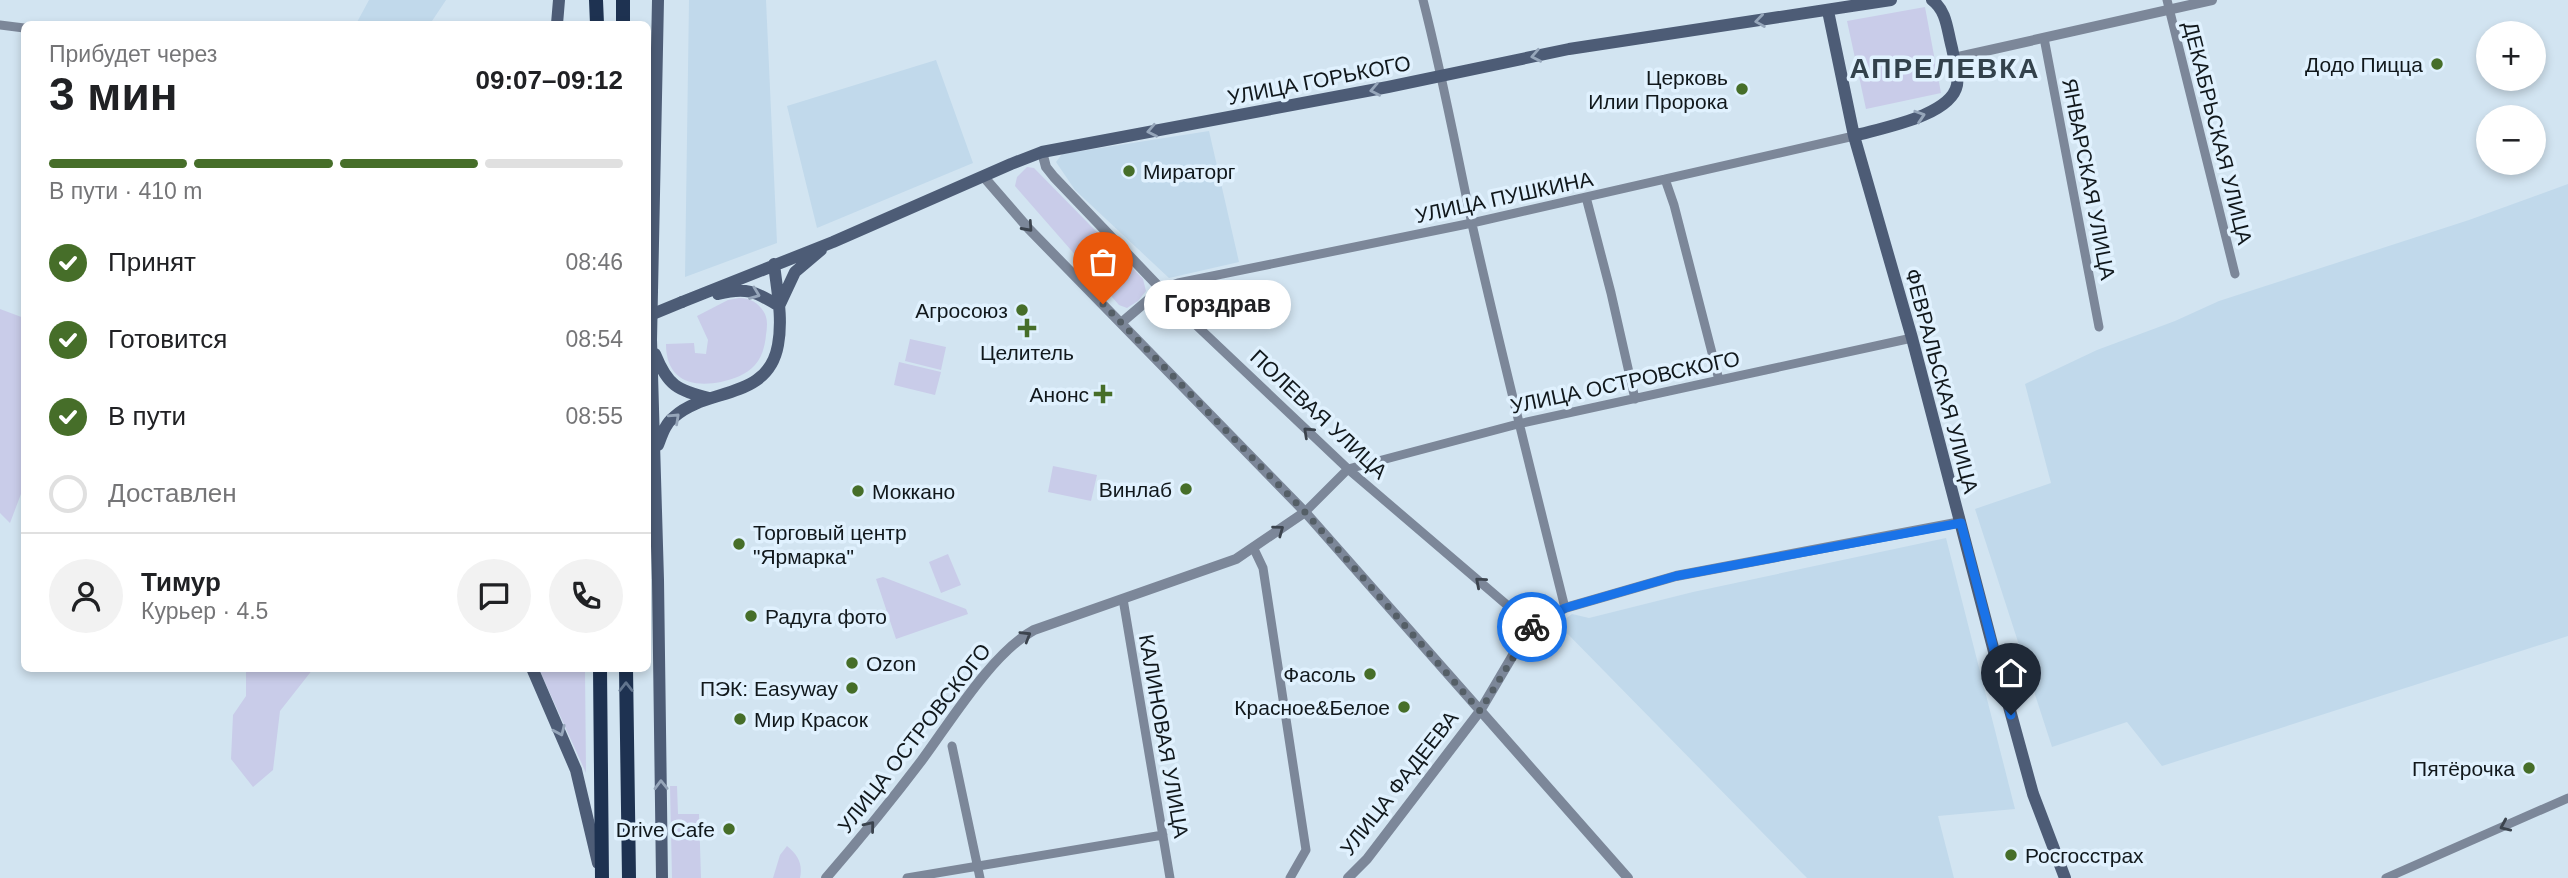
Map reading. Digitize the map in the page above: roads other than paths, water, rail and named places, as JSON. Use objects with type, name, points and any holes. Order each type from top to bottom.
[{"type":"highway","points":[[596,0],[597,21]]},
{"type":"highway","points":[[623,0],[623,21]]},
{"type":"highway","points":[[600,672],[602,878]]},
{"type":"highway","points":[[626,672],[629,878]]},
{"type":"main road","points":[[557,21],[559,0]]},
{"type":"main road","points":[[659,0],[651,340],[662,878]]},
{"type":"main road","name":"УЛИЦА ГОРЬКОГО","points":[[832,242],[1042,152],[1388,87],[1569,49],[1891,0]]},
{"type":"main road","points":[[1854,136],[1938,110],[1952,97],[1957,85],[1954,58],[1938,3]]},
{"type":"main road","name":"ФЕВРАЛЬСКАЯ УЛИЦА","points":[[1828,11],[1854,136],[1912,338],[2033,794],[2065,878]]},
{"type":"main road","points":[[651,315],[832,242]]},
{"type":"main road","points":[[779,306],[789,282],[800,266],[832,242]]},
{"type":"main road","points":[[655,452],[662,433],[673,417],[709,398],[743,388],[766,372],[779,343],[779,306],[774,264]]},
{"type":"main road","points":[[682,302],[745,289],[779,306]]},
{"type":"main road","points":[[651,340],[670,382],[682,391],[709,398]]},
{"type":"main road","points":[[534,672],[576,770],[602,878]]},
{"type":"street","points":[[1423,0],[1442,74],[1472,223],[1518,424],[1565,608]]},
{"type":"street","points":[[1954,58],[2044,38],[2168,5],[2212,0]]},
{"type":"street","name":"ДЕКАБРЬСКАЯ УЛИЦА","points":[[2168,5],[2235,274]]},
{"type":"street","points":[[0,25],[21,28]]},
{"type":"street","name":"ЯНВАРСКАЯ УЛИЦА","points":[[2044,38],[2099,327]]},
{"type":"street","name":"УЛИЦА ПУШКИНА","points":[[1161,289],[1178,283],[1472,223],[1854,136]]},
{"type":"street","name":"ПОЛЕВАЯ УЛИЦА","points":[[1042,152],[1046,167],[1054,177],[1188,318],[1348,469],[1514,611],[1529,628]]},
{"type":"street","points":[[983,176],[1029,229],[1305,512],[1628,878]]},
{"type":"street","points":[[1665,179],[1719,380]]},
{"type":"street","points":[[1586,197],[1635,399]]},
{"type":"street","points":[[1121,323],[1161,289]]},
{"type":"street","name":"УЛИЦА ОСТРОВСКОГО","points":[[1348,469],[1518,424],[1912,338]]},
{"type":"street","points":[[1305,512],[1348,469]]},
{"type":"street","name":"УЛИЦА ОСТРОВСКОГО","points":[[826,878],[889,802],[991,667],[1019,639],[1034,630],[1211,569],[1254,549],[1305,512]]},
{"type":"street","points":[[1529,628],[1565,608],[1676,576],[1961,523]]},
{"type":"street","points":[[1254,549],[1263,568],[1307,850],[1290,878]]},
{"type":"street","name":"КАЛИНОВАЯ УЛИЦА","points":[[1123,599],[1170,878]]},
{"type":"street","name":"УЛИЦА ФАДЕЕВА","points":[[1348,878],[1367,859],[1480,711],[1529,628]]},
{"type":"street","points":[[951,746],[980,878]]},
{"type":"street","points":[[2386,878],[2568,799]]},
{"type":"street","points":[[907,878],[1163,835]]},
{"type":"place","name":"Додо Пицца","points":[[2437,64]]},
{"type":"place","name":"Церковь Илии Пророка","points":[[1742,89]]},
{"type":"place","name":"Мираторг","points":[[1129,171]]},
{"type":"place","name":"Горздрав","points":[[1103,304]]},
{"type":"place","name":"Агросоюз","points":[[1022,310]]},
{"type":"place","name":"Целитель","points":[[1027,328]]},
{"type":"place","name":"Анонс","points":[[1103,394]]},
{"type":"place","name":"Винлаб","points":[[1186,489]]},
{"type":"place","name":"Моккано","points":[[858,491]]},
{"type":"place","name":"Торговый центр \"Ярмарка\"","points":[[739,544]]},
{"type":"place","name":"Радуга фото","points":[[751,616]]},
{"type":"place","name":"Ozon","points":[[852,663]]},
{"type":"place","name":"Фасоль","points":[[1370,674]]},
{"type":"place","name":"ПЭК: Easyway","points":[[852,688]]},
{"type":"place","name":"Красное&Белое","points":[[1404,707]]},
{"type":"place","name":"Мир Красок","points":[[740,719]]},
{"type":"place","name":"Пятёрочка","points":[[2529,768]]},
{"type":"place","name":"Drive Cafe","points":[[729,829]]},
{"type":"place","name":"Росгосстрах","points":[[2011,855]]},
{"type":"district","name":"АПРЕЛЕВКА","points":[[1945,68]]}]
